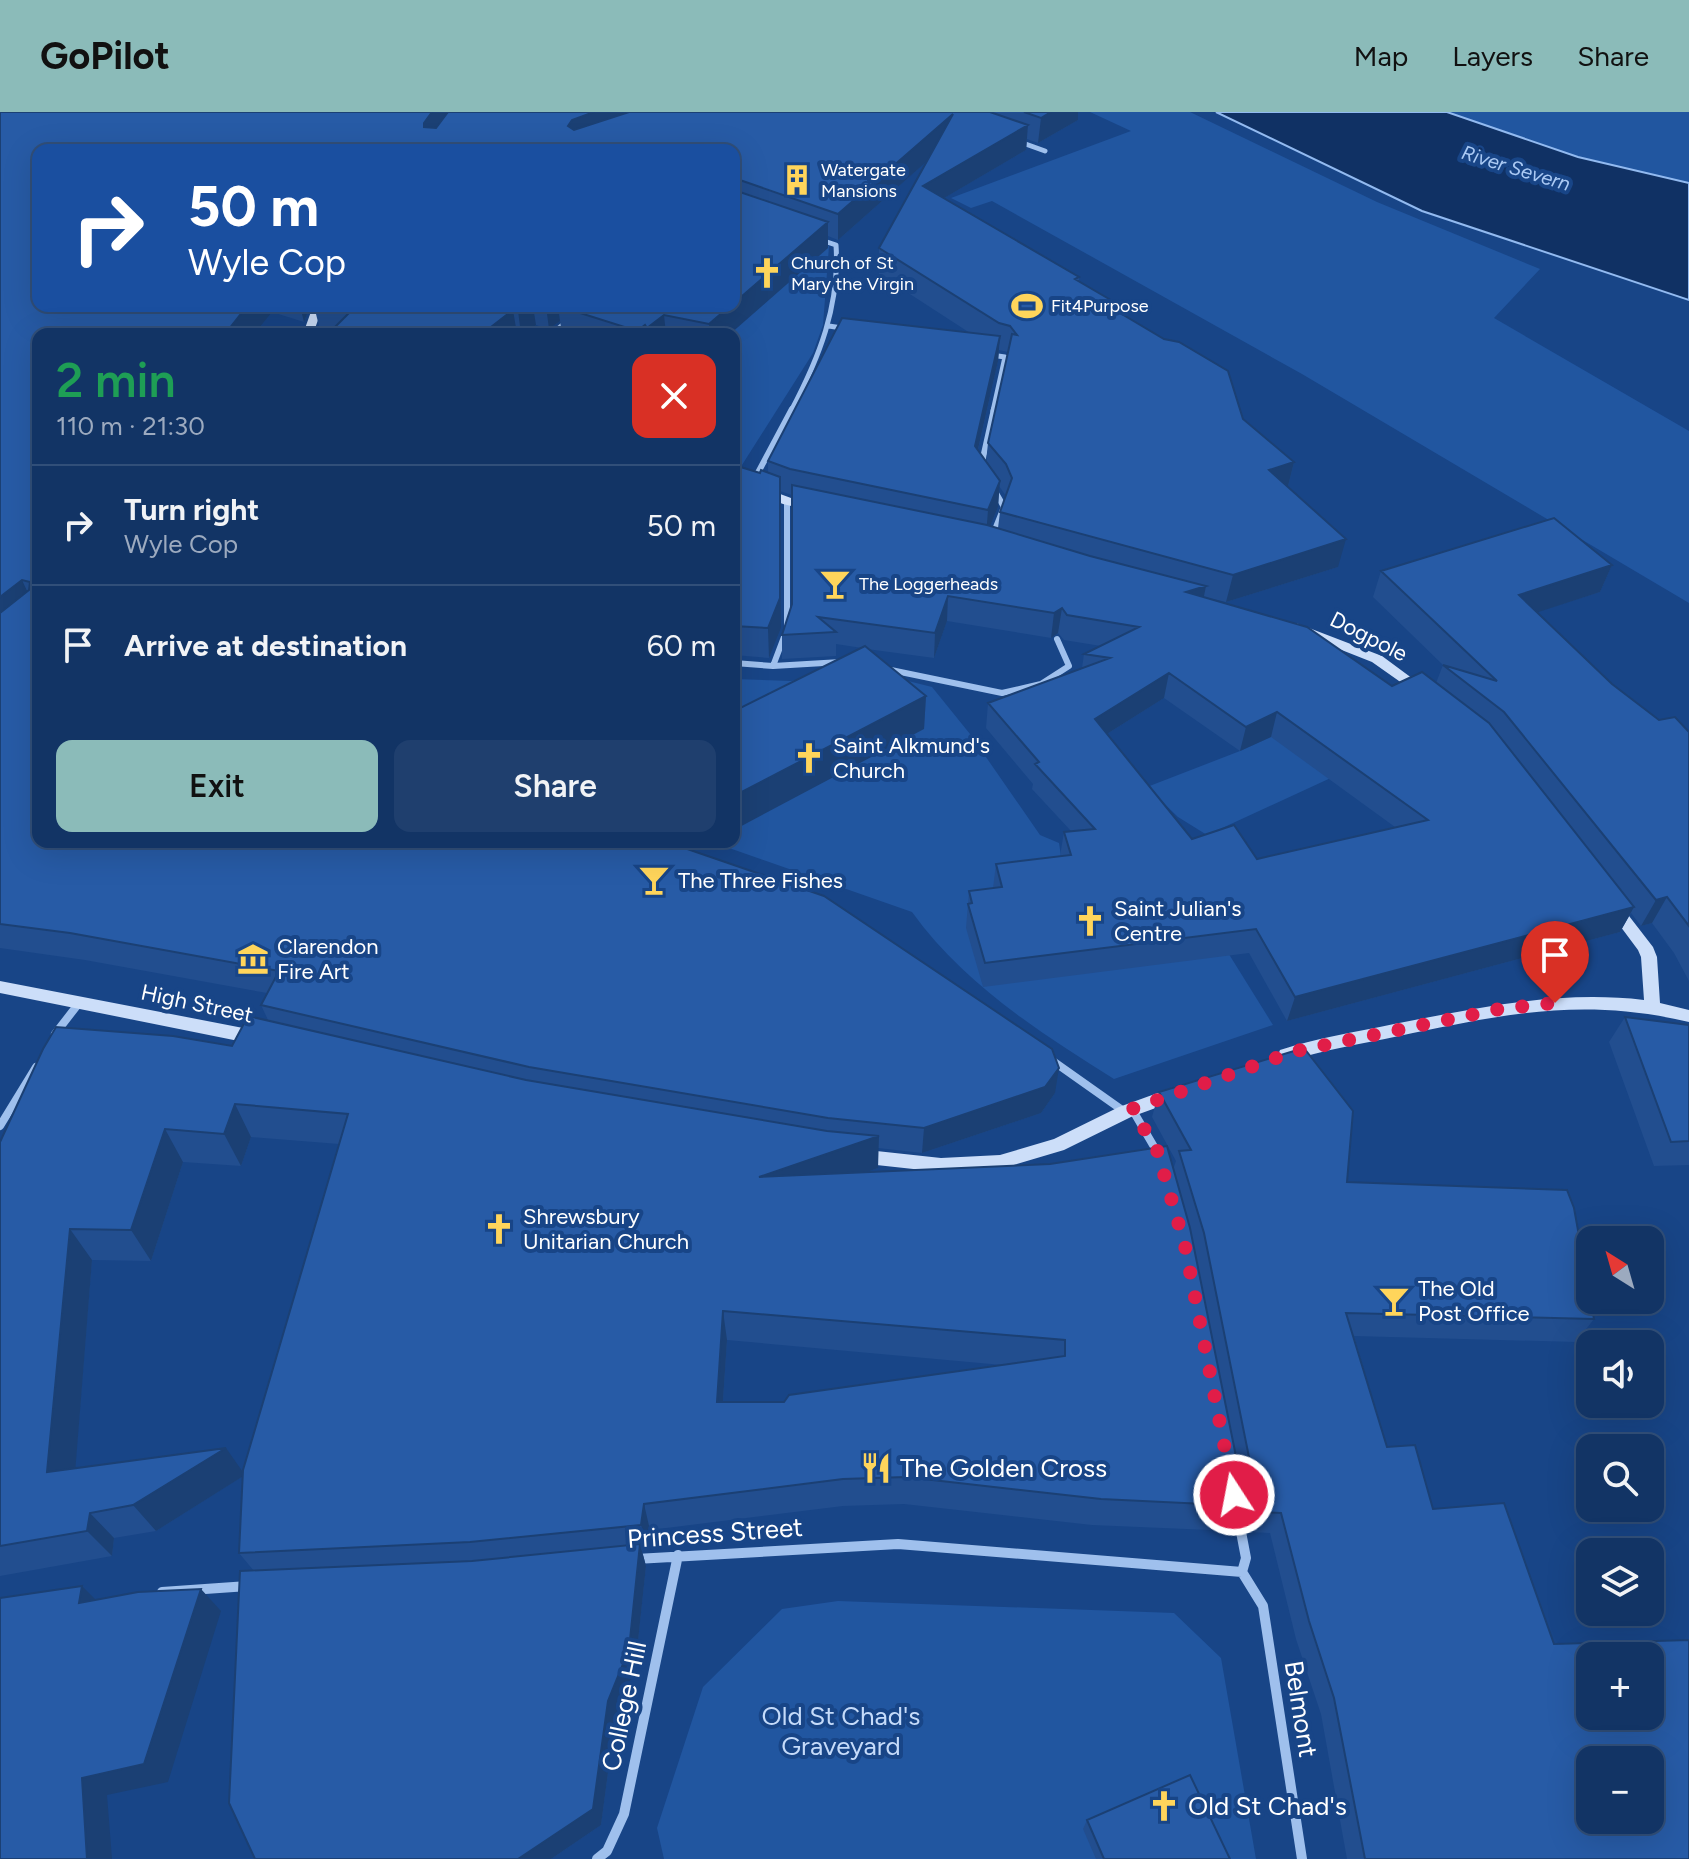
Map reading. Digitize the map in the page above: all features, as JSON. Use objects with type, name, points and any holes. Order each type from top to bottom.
[{"type":"street","points":[[1017,141],[1045,151]]},
{"type":"street","points":[[751,486],[829,326],[839,261],[836,245],[808,235]]},
{"type":"street","points":[[559,328],[578,312]]},
{"type":"street","points":[[829,326],[860,331]]},
{"type":"street","points":[[979,472],[1005,357],[982,353]]},
{"type":"street","points":[[740,483],[787,501],[833,511]]},
{"type":"street","points":[[989,484],[1004,507],[989,544]]},
{"type":"street","points":[[773,666],[787,629],[787,501]]},
{"type":"street","points":[[973,541],[1003,549]]},
{"type":"street","name":"Dogpole","points":[[1277,623],[1308,631],[1377,659],[1430,697]]},
{"type":"street","points":[[873,667],[1002,693],[1041,684],[1069,666],[1057,639]]},
{"type":"street","points":[[740,663],[773,666],[845,662]]},
{"type":"street","points":[[1602,892],[1645,947],[1649,957],[1652,1006]]},
{"type":"street","name":"High Street","points":[[0,987],[283,1044]]},
{"type":"street","points":[[1267,1061],[1296,1051],[1500,1009],[1582,999],[1652,1006],[1689,1016]]},
{"type":"street","points":[[46,1049],[79,1003]]},
{"type":"street","points":[[1039,1051],[1128,1110],[1157,1150],[1162,1164]]},
{"type":"street","points":[[0,1126],[38,1062]]},
{"type":"street","points":[[842,1154],[941,1165],[1000,1162],[1058,1145],[1128,1110],[1194,1087]]},
{"type":"street","points":[[1234,1495],[1246,1558],[1242,1572]]},
{"type":"street","name":"Princess Street","points":[[622,1561],[678,1555],[898,1544],[1242,1572]]},
{"type":"street","name":"College Hill","points":[[597,1859],[607,1851],[624,1814],[678,1555]]},
{"type":"street","name":"Belmont","points":[[1242,1572],[1263,1606],[1302,1859]]},
{"type":"street","points":[[149,1594],[253,1585]]},
{"type":"green space","points":[[1090,112],[1190,112],[1377,202],[1540,269],[1494,318],[1689,431],[1689,603],[1302,374],[992,201],[971,208],[951,198],[1131,131]]},
{"type":"green space","points":[[1447,112],[1689,112],[1689,183],[1578,157]]},
{"type":"green space","points":[[740,212],[829,246],[823,325],[813,353],[742,465],[740,328],[605,328],[699,312],[740,312]]},
{"type":"green space","points":[[842,673],[900,679],[932,687],[970,734],[1040,835],[1059,843],[1061,856],[1217,935],[1273,1025],[1114,1079],[1004,1005],[955,962],[912,912],[729,848],[740,848],[740,679],[791,681]]},
{"type":"green space","points":[[1291,727],[1348,770],[1207,835],[1178,817],[1147,787],[1240,751]]},
{"type":"green space","name":"Old St Chad's Graveyard","points":[[838,1601],[1174,1613],[1221,1658],[1256,1859],[664,1859],[657,1828],[703,1687],[782,1609]]},
{"type":"water","name":"River Severn","points":[[1216,112],[1447,112],[1578,157],[1689,183],[1689,300],[1422,211]]},
{"type":"building","points":[[0,112],[432,112],[424,127],[436,128],[448,112],[594,112],[572,120],[568,126],[574,130],[629,112],[990,112],[1028,125],[923,186],[1079,277],[1075,279],[1109,299],[1105,304],[1164,339],[1179,342],[1228,371],[1243,419],[1294,462],[1269,470],[1346,539],[1233,575],[1000,512],[1012,478],[1006,464],[988,443],[1012,334],[1017,335],[1010,326],[999,323],[879,248],[953,114],[838,214],[740,180],[740,144],[32,144],[32,312],[242,312],[230,328],[32,328],[32,848],[684,848],[824,896],[1052,1049],[1059,1068],[1045,1087],[924,1128],[828,1118],[529,1067],[261,1005],[279,971],[70,933],[0,924],[0,613],[29,590],[30,582],[22,580],[0,597]]},
{"type":"building","points":[[1024,112],[1051,112],[1041,118]]},
{"type":"building","points":[[740,192],[828,222],[740,298]]},
{"type":"building","points":[[350,312],[510,312],[490,328],[334,328]]},
{"type":"building","points":[[577,312],[723,312],[709,324],[664,315],[647,328],[645,325],[628,328]]},
{"type":"building","points":[[842,318],[1000,336],[975,446],[1000,481],[988,510],[790,469],[768,461]]},
{"type":"building","points":[[740,467],[780,477],[780,598],[768,628],[740,626]]},
{"type":"building","points":[[792,485],[987,525],[1206,586],[1186,592],[1307,627],[1392,686],[1422,672],[1489,723],[1634,907],[1295,997],[1256,929],[985,963],[968,904],[972,903],[969,891],[1002,887],[996,864],[1071,855],[1064,832],[1095,829],[1035,764],[1039,762],[988,703],[1110,658],[1084,654],[1139,627],[1067,615],[1062,608],[1054,613],[948,596],[935,633],[818,617],[836,632],[782,635],[792,604]],"holes":[[[1169,673],[1246,727],[1277,712],[1428,820],[1257,859],[1234,825],[1192,839],[1095,719]]]},
{"type":"building","points":[[1554,518],[1612,565],[1519,595],[1612,684],[1659,720],[1675,717],[1689,732],[1689,926],[1667,897],[1656,900],[1504,712],[1443,665],[1497,681],[1381,571]]},
{"type":"building","points":[[865,646],[926,696],[740,793],[740,708]]},
{"type":"building","points":[[248,1016],[526,1080],[827,1131],[879,1136],[759,1177],[1050,1164],[1167,1146],[1190,1228],[1246,1506],[1101,1499],[906,1477],[843,1479],[644,1504],[641,1525],[470,1542],[239,1553],[243,1470],[348,1114],[235,1104],[224,1134],[165,1129],[131,1230],[70,1229],[47,1472],[226,1448],[133,1505],[90,1513],[87,1531],[0,1546],[0,1142],[43,1049],[56,1027],[173,1036],[232,1046]],"holes":[[[723,1311],[1065,1340],[1065,1356],[789,1395],[784,1402],[717,1402]]]},
{"type":"building","points":[[1625,1017],[1689,1025],[1689,1141],[1671,1142]]},
{"type":"building","points":[[1304,1048],[1353,1111],[1347,1182],[1567,1190],[1577,1226],[1576,1314],[1593,1314],[1594,1319],[1346,1313],[1387,1447],[1415,1445],[1433,1509],[1504,1503],[1554,1644],[1576,1643],[1576,1730],[1664,1730],[1664,1642],[1622,1642],[1689,1640],[1689,1859],[1365,1859],[1334,1698],[1309,1621],[1281,1513],[1260,1512],[1204,1233],[1179,1151],[1191,1150],[1159,1092]]},
{"type":"building","points":[[640,1544],[629,1649],[608,1701],[593,1809],[518,1859],[255,1859],[229,1803],[240,1571],[472,1561]]},
{"type":"building","points":[[82,1586],[79,1603],[138,1592],[201,1589],[144,1764],[82,1778],[87,1859],[0,1859],[0,1598]]},
{"type":"building","name":"Old St Chad's","points":[[1190,1775],[1230,1859],[1104,1859],[1087,1820]]},
{"type":"place","name":"Watergate Mansions","points":[[797,180]]},
{"type":"place","name":"Church of St Mary the Virgin","points":[[767,273]]},
{"type":"place","name":"Fit4Purpose","points":[[1027,306]]},
{"type":"place","name":"The Loggerheads","points":[[835,584]]},
{"type":"place","name":"Saint Alkmund's Church","points":[[809,758]]},
{"type":"place","name":"The Three Fishes","points":[[654,880]]},
{"type":"place","name":"Saint Julian's Centre","points":[[1090,921]]},
{"type":"place","name":"Clarendon Fire Art","points":[[253,959]]},
{"type":"place","name":"Shrewsbury Unitarian Church","points":[[499,1229]]},
{"type":"place","name":"The Old Post Office","points":[[1394,1301]]},
{"type":"place","name":"The Golden Cross","points":[[876,1468]]},
{"type":"place","name":"Old St Chad's","points":[[1164,1806]]},
{"type":"route","points":[[1234,1495],[1185,1246],[1157,1150],[1132,1109],[1296,1051],[1500,1009],[1555,1003]]}]
